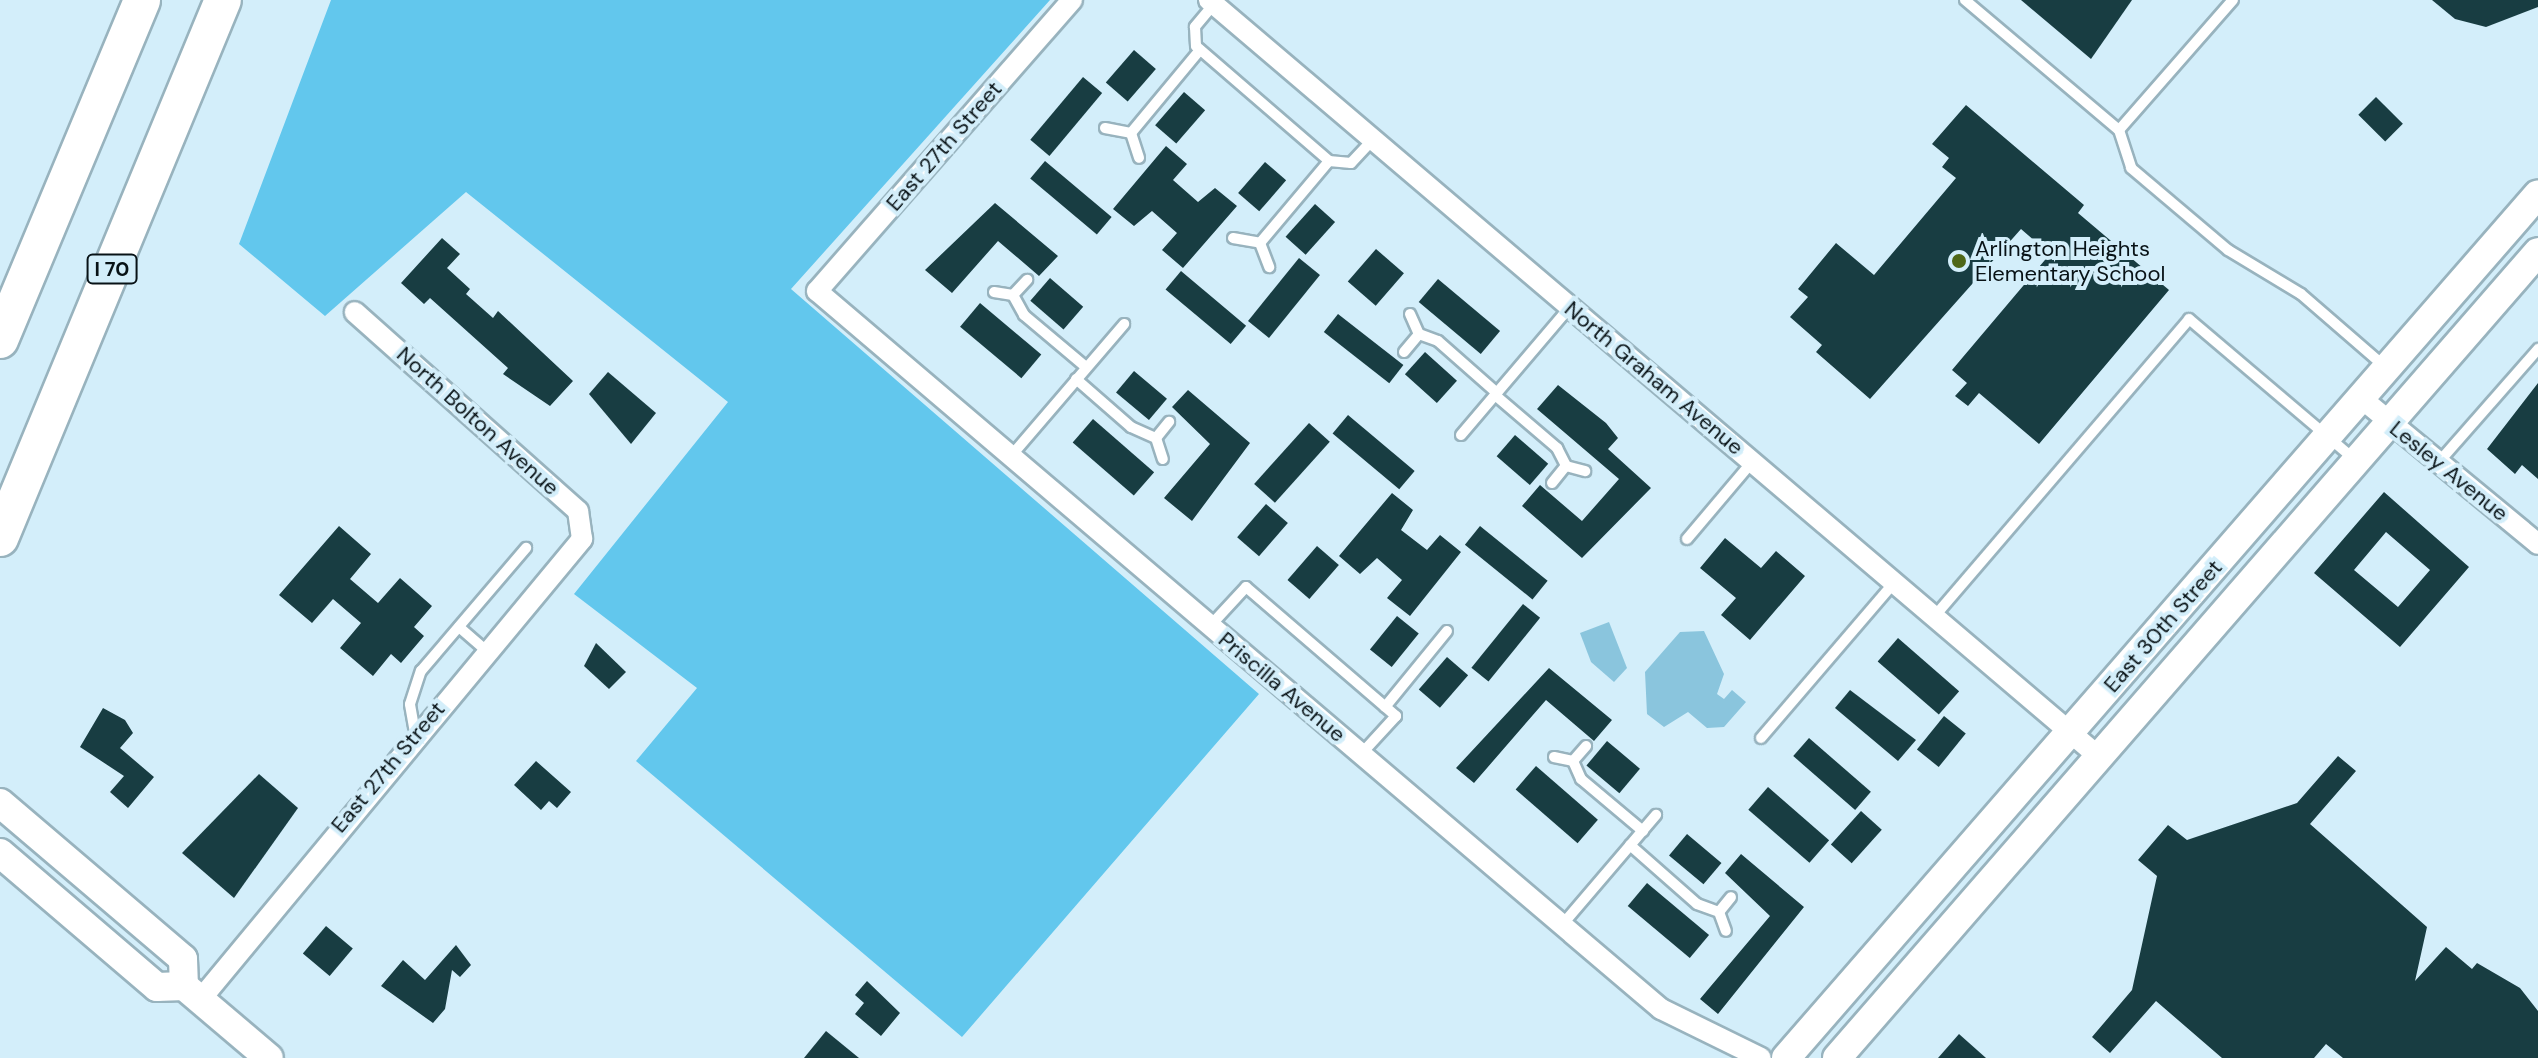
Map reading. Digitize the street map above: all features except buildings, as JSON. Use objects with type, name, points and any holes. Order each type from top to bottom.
[{"type":"highway","points":[[0,340],[142,0]]},
{"type":"highway","name":"I 70","points":[[0,538],[223,0]]},
{"type":"main road","name":"East 30th Street","points":[[1786,1058],[2538,194]]},
{"type":"main road","name":"East 30th Street","points":[[1837,1058],[2538,252]]},
{"type":"main road","points":[[0,803],[183,959],[192,993]]},
{"type":"main road","points":[[0,853],[157,987],[192,993],[269,1058]]},
{"type":"street","name":"East 27th Street","points":[[817,291],[1072,0]]},
{"type":"street","name":"North Graham Avenue","points":[[1212,2],[2099,757]]},
{"type":"street","name":"Priscilla Avenue","points":[[817,291],[1675,1019],[1761,1058]]},
{"type":"street","name":"North Bolton Avenue","points":[[355,312],[578,511],[582,539]]},
{"type":"street","name":"Lesley Avenue","points":[[2361,398],[2438,463],[2535,537]]},
{"type":"street","name":"East 27th Street","points":[[192,993],[582,539]]},
{"type":"lane","points":[[1965,0],[2119,130],[2131,168],[2228,250],[2301,294],[2386,368]]},
{"type":"lane","points":[[1212,2],[1193,32],[1200,50],[1329,161],[1351,163],[1373,139]]},
{"type":"lane","points":[[2119,130],[2228,3]]},
{"type":"lane","points":[[1131,133],[1200,50]]},
{"type":"lane","points":[[1105,128],[1131,133]]},
{"type":"lane","points":[[1131,133],[1139,158]]},
{"type":"lane","points":[[1260,243],[1329,161]]},
{"type":"lane","points":[[1233,238],[1260,243]]},
{"type":"lane","points":[[1260,243],[1269,267]]},
{"type":"lane","points":[[1013,295],[1027,280]]},
{"type":"lane","points":[[994,292],[1013,295]]},
{"type":"lane","points":[[1013,295],[1024,315],[1086,367]]},
{"type":"lane","points":[[1461,435],[1570,307]]},
{"type":"lane","points":[[1410,314],[1419,334],[1438,341],[1557,448],[1566,466],[1585,471]]},
{"type":"lane","points":[[1934,617],[2189,319],[2357,461]]},
{"type":"lane","points":[[1011,456],[1124,324]]},
{"type":"lane","points":[[1404,352],[1419,334]]},
{"type":"lane","points":[[2438,463],[2538,349]]},
{"type":"lane","points":[[1076,379],[1131,427],[1156,438],[1163,459]]},
{"type":"lane","points":[[1156,438],[1169,422]]},
{"type":"lane","points":[[1687,539],[1752,462]]},
{"type":"lane","points":[[1552,483],[1566,466]]},
{"type":"lane","points":[[415,733],[412,686],[526,548]]},
{"type":"lane","points":[[1761,738],[1894,583]]},
{"type":"lane","points":[[1210,626],[1246,587],[1396,716],[1361,754]]},
{"type":"lane","points":[[459,627],[487,651]]},
{"type":"lane","points":[[1385,707],[1447,631]]},
{"type":"lane","points":[[1573,761],[1586,746]]},
{"type":"lane","points":[[1554,757],[1573,761]]},
{"type":"lane","points":[[1573,761],[1581,779],[1643,831]]},
{"type":"lane","points":[[1562,925],[1656,815]]},
{"type":"lane","points":[[1630,845],[1697,904],[1719,912],[1726,931]]},
{"type":"lane","points":[[1719,912],[1731,897]]},
{"type":"shaded area","points":[[331,0],[1050,0],[791,289],[1259,694],[962,1037],[636,761],[697,688],[574,594],[728,402],[466,192],[325,316],[239,244]]},
{"type":"shaded area","points":[[1609,622],[1627,668],[1614,682],[1591,662],[1580,633]]},
{"type":"shaded area","points":[[1704,631],[1724,674],[1717,694],[1724,699],[1732,690],[1746,702],[1724,727],[1707,728],[1688,712],[1664,727],[1647,714],[1645,672],[1680,632]]},
{"type":"place","name":"Arlington Heights Elementary School","points":[[1959,261]]}]
